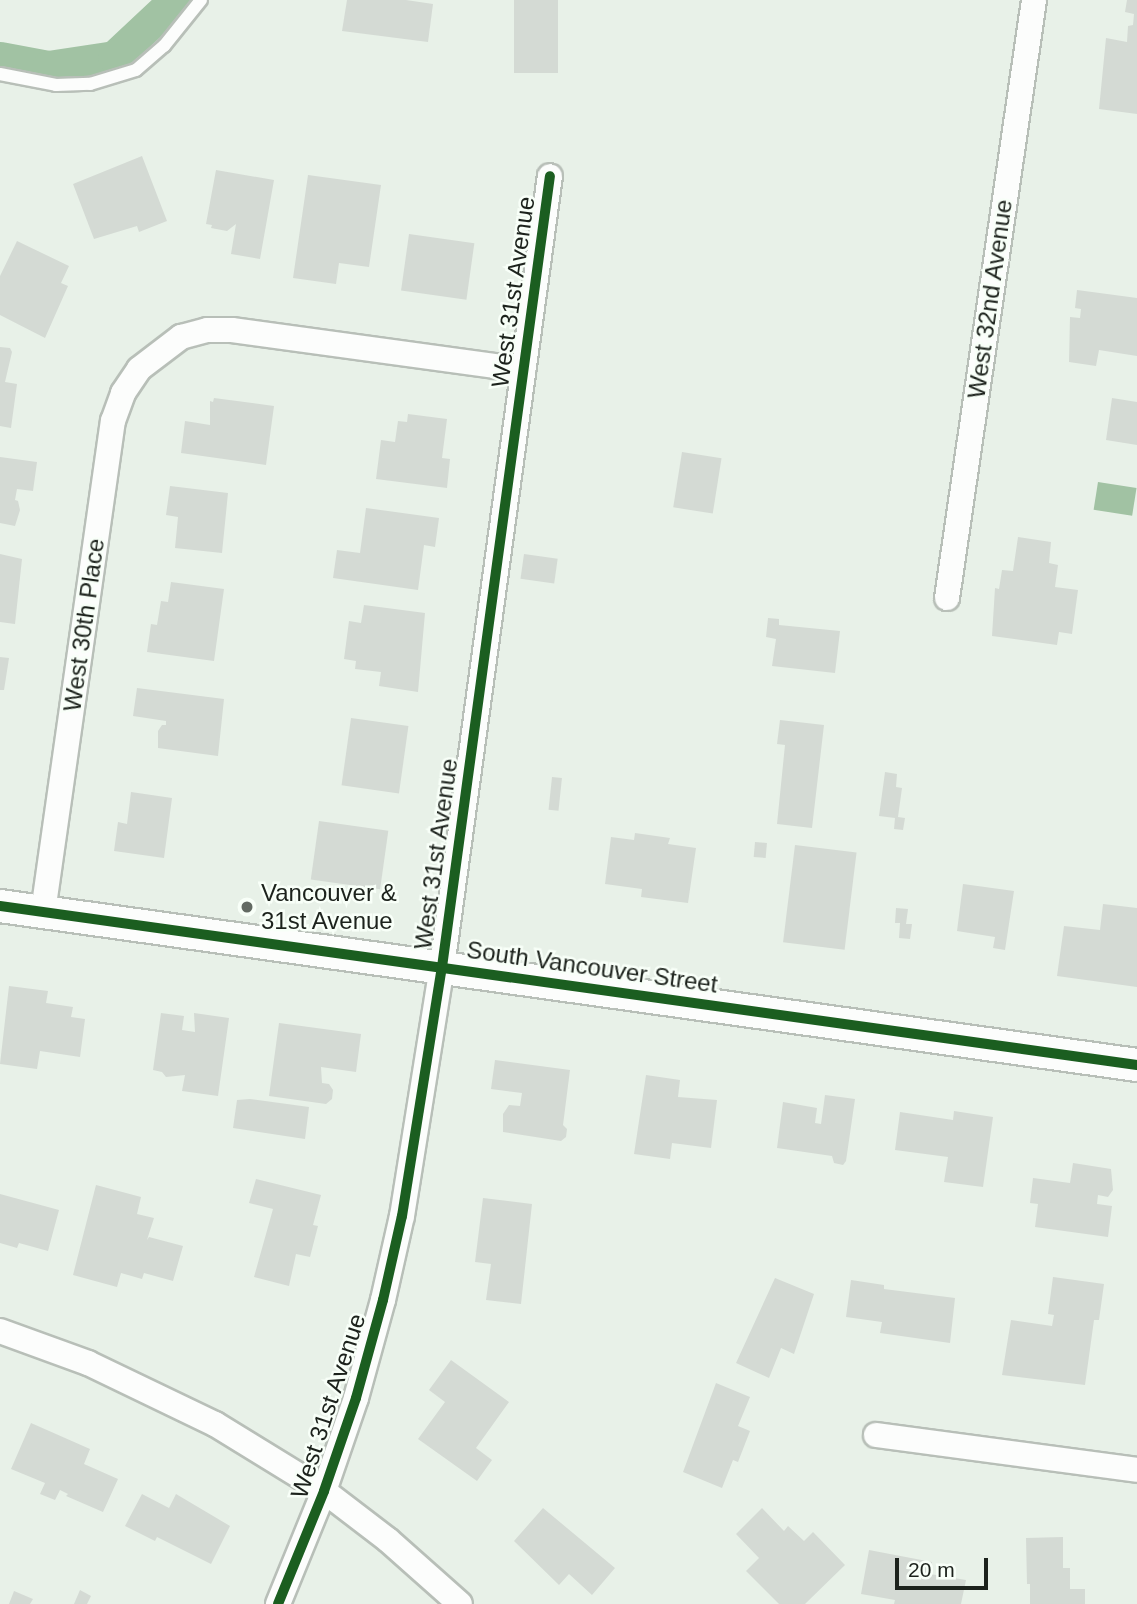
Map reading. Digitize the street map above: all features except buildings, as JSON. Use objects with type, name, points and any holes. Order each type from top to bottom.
[{"type":"street","name":"West 32nd Avenue","points":[[947,598],[1034,0]]},
{"type":"street","name":"West 31st Avenue","points":[[278,1604],[324,1491],[383,1300],[417,1135],[550,176]]},
{"type":"street","name":"West 30th Place","points":[[43,912],[113,421],[123,393],[139,369],[181,337],[207,330],[232,330],[523,370]]},
{"type":"street","name":"South Vancouver Street","points":[[0,906],[1137,1065]]},
{"type":"street","points":[[0,1331],[148,1390],[215,1424],[324,1491],[388,1540],[460,1604]]},
{"type":"street","points":[[876,1435],[1137,1469]]},
{"type":"lane","points":[[0,74],[56,85],[90,84],[136,70],[164,46],[201,0]]},
{"type":"shaded area","points":[[1098,482],[1137,488],[1132,516],[1094,510]]},
{"type":"waterway","points":[[0,58],[48,67],[114,57],[175,0]]},
{"type":"cycle path","points":[[278,1604],[324,1491],[356,1398],[383,1300],[402,1216],[442,967],[550,176]]},
{"type":"cycle path","points":[[0,906],[1137,1065]]},
{"type":"place","name":"Vancouver & 31st Avenue","points":[[247,907]]}]
